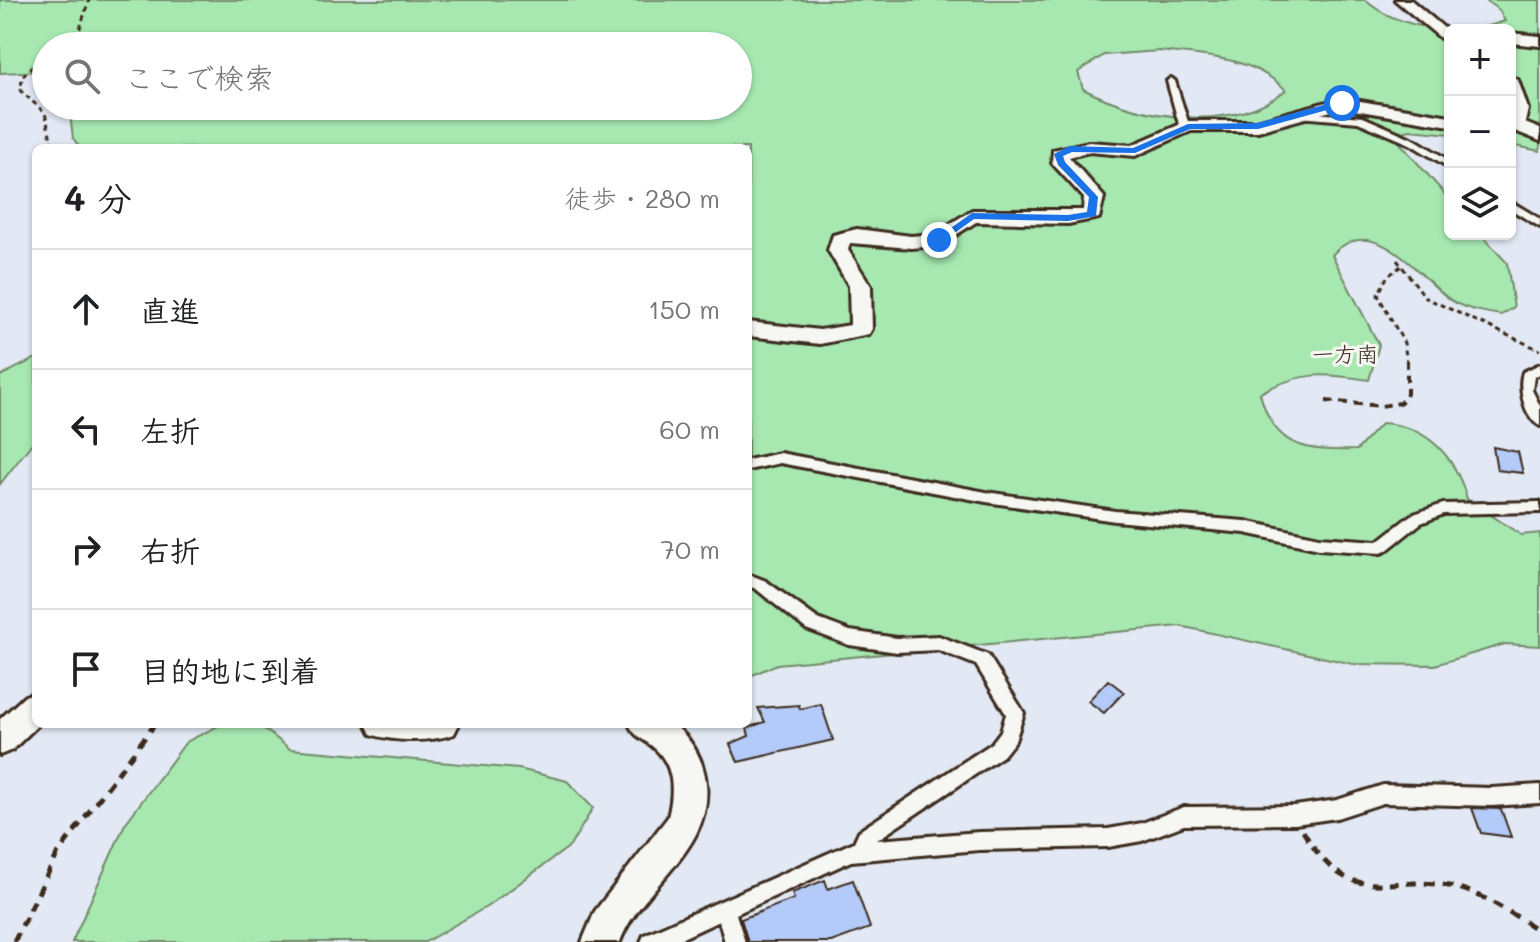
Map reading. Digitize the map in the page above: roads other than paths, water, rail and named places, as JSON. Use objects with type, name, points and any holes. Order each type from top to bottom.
[{"type":"street","points":[[1402,0],[1444,36]]},
{"type":"street","points":[[1516,39],[1540,41]]},
{"type":"street","points":[[752,329],[848,335],[861,329],[860,286],[838,250],[840,239],[857,235],[911,242],[939,240],[972,216],[1068,218],[1092,214],[1094,197],[1061,163],[1059,154],[1089,147],[1135,151],[1185,128],[1258,126],[1342,103],[1444,120]]},
{"type":"street","points":[[1516,125],[1540,136]]},
{"type":"street","points":[[0,740],[32,710]]},
{"type":"street","points":[[601,942],[608,924],[684,824],[690,804],[691,781],[682,752],[653,728]]},
{"type":"lane","points":[[1171,81],[1185,128]]},
{"type":"lane","points":[[1302,115],[1360,119],[1413,142],[1444,161]]},
{"type":"lane","points":[[1516,208],[1540,224]]},
{"type":"lane","points":[[1540,368],[1528,375],[1526,390],[1540,421]]},
{"type":"lane","points":[[752,464],[780,458],[1001,499],[1115,516],[1245,527],[1319,543],[1381,547],[1416,519],[1443,509],[1540,507]]},
{"type":"lane","points":[[752,582],[812,624],[849,638],[897,645],[939,643],[982,660],[1015,713],[1009,735],[997,750],[866,837],[860,852]]},
{"type":"lane","points":[[651,942],[850,852],[979,841],[1108,838],[1142,832],[1184,816],[1295,815],[1337,809],[1383,794],[1492,797],[1540,794]]},
{"type":"lane","points":[[725,909],[735,942]]},
{"type":"district","name":"一方南","points":[[1345,354]]}]
